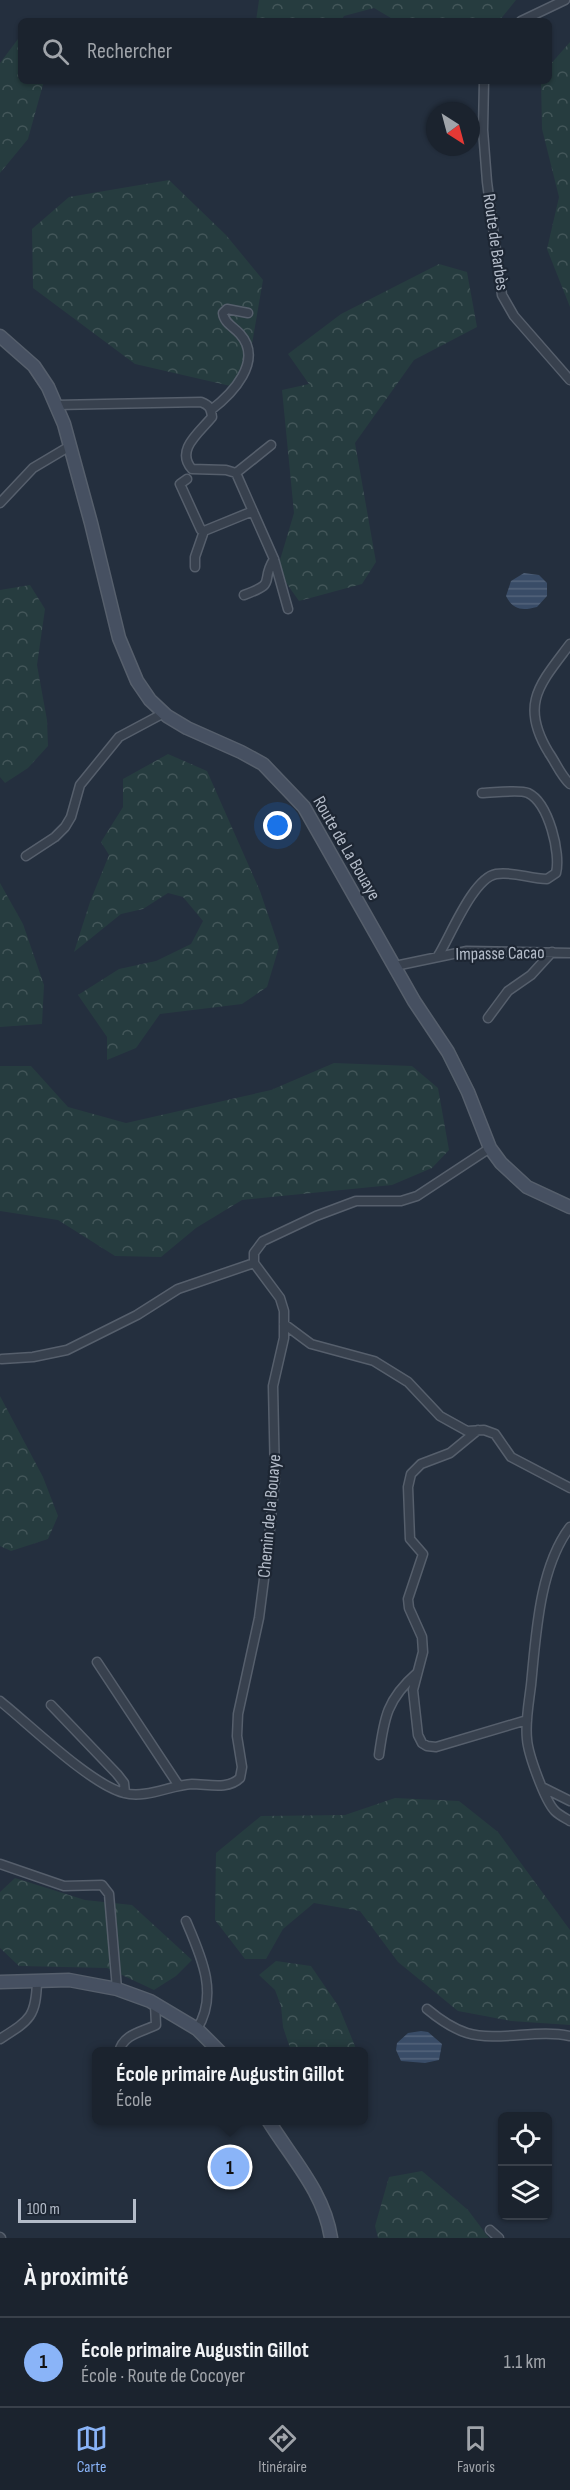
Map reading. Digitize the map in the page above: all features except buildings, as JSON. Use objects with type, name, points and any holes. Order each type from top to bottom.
[{"type":"main road","name":"Route de La Bouaye","points":[[0,336],[34,366],[56,405],[70,446],[119,638],[137,681],[150,700],[164,713],[187,728],[263,764],[304,807],[458,1072],[490,1148],[501,1163],[527,1187],[570,1207]]},
{"type":"main road","points":[[0,1982],[87,1982],[117,1989],[155,2004],[196,2029],[215,2047]]},
{"type":"main road","points":[[271,2125],[308,2178],[324,2207],[331,2238]]},
{"type":"street","points":[[527,18],[565,0]]},
{"type":"street","name":"Route de Barbès","points":[[484,84],[483,130],[487,183],[502,295],[514,315],[570,380]]},
{"type":"street","points":[[212,410],[229,396],[247,367],[248,350],[242,336],[226,321],[223,313],[227,309],[248,313]]},
{"type":"street","points":[[56,405],[201,402],[208,405],[212,410],[212,417],[186,449],[185,457],[192,469],[226,470],[236,473],[274,559],[288,609]]},
{"type":"street","points":[[236,473],[271,445]]},
{"type":"street","points":[[0,503],[33,468],[70,446]]},
{"type":"street","points":[[187,479],[180,484],[201,530],[204,531]]},
{"type":"street","points":[[195,567],[195,557],[204,531],[253,511]]},
{"type":"street","points":[[244,595],[265,586],[268,568],[274,559]]},
{"type":"street","points":[[570,644],[548,673],[534,701],[536,724],[544,744],[570,784]]},
{"type":"street","points":[[26,856],[55,837],[64,827],[71,817],[80,785],[119,737],[164,713]]},
{"type":"street","points":[[438,956],[466,904],[488,878],[495,874],[509,874],[547,879],[556,873],[559,863],[557,847],[544,812],[534,798],[528,793],[520,792],[482,793]]},
{"type":"street","name":"Impasse Cacao","points":[[395,966],[467,951],[570,953]]},
{"type":"street","points":[[488,1018],[508,991],[531,975],[552,952]]},
{"type":"street","points":[[2,1359],[33,1357],[67,1350],[137,1315],[178,1289],[254,1263],[254,1253],[262,1241],[285,1230],[356,1202],[400,1201],[417,1196],[490,1148]]},
{"type":"street","name":"Chemin de la Bouaye","points":[[125,1793],[134,1794],[189,1784],[227,1785],[237,1781],[241,1776],[238,1714],[259,1618],[272,1514],[275,1479],[273,1386],[284,1338],[284,1311],[280,1298],[254,1263]]},
{"type":"street","points":[[284,1324],[311,1344],[374,1360],[408,1382],[440,1416],[467,1431],[478,1430],[495,1434],[511,1457],[570,1488]]},
{"type":"street","points":[[478,1430],[450,1453],[421,1464],[411,1474],[408,1487],[410,1539],[423,1554],[408,1599],[409,1608],[422,1637],[423,1652],[414,1690],[418,1735],[422,1743],[436,1747],[527,1720]]},
{"type":"street","points":[[570,1527],[559,1544],[545,1581],[526,1738],[553,1809],[570,1821]]},
{"type":"street","points":[[97,1662],[179,1786]]},
{"type":"street","points":[[379,1755],[390,1703],[401,1688],[417,1673]]},
{"type":"street","points":[[0,1701],[84,1771],[125,1793]]},
{"type":"street","points":[[51,1705],[117,1774],[124,1783],[125,1793]]},
{"type":"street","points":[[544,1788],[568,1797]]},
{"type":"street","points":[[0,1864],[64,1886],[102,1885],[105,1887],[109,1894],[117,1989]]},
{"type":"street","points":[[186,1921],[201,1956],[207,1990],[207,2007],[196,2029]]},
{"type":"street","points":[[0,2039],[18,2028],[34,2010],[37,1981]]},
{"type":"street","points":[[120,2047],[133,2035],[156,2025],[155,2004]]},
{"type":"street","points":[[427,2009],[445,2024],[467,2033],[480,2035],[532,2032],[570,2036]]},
{"type":"street","points":[[490,2230],[499,2238]]},
{"type":"green space","points":[[259,0],[516,0],[501,18],[391,18],[374,8],[343,18],[256,18]]},
{"type":"green space","points":[[18,39],[18,84],[43,84],[28,139],[0,173],[0,63]]},
{"type":"green space","points":[[570,42],[570,307],[547,249],[559,197],[542,129],[541,84],[552,84],[552,63]]},
{"type":"green space","points":[[169,180],[226,235],[263,280],[252,344],[235,387],[135,364],[33,288],[32,229],[69,197]]},
{"type":"green space","points":[[439,264],[467,272],[477,327],[414,360],[355,443],[376,562],[362,584],[299,601],[277,570],[294,513],[282,390],[309,384],[288,354],[341,314]]},
{"type":"green space","points":[[30,585],[45,609],[37,665],[47,720],[48,746],[28,768],[5,783],[0,777],[0,590]]},
{"type":"green space","points":[[168,754],[207,771],[260,891],[279,947],[267,987],[242,1004],[160,1014],[136,1048],[107,1060],[107,1037],[78,995],[119,969],[156,961],[191,944],[203,921],[183,897],[168,893],[143,909],[121,914],[74,952],[90,902],[109,855],[101,842],[123,807],[123,779]]},
{"type":"green space","points":[[0,883],[23,924],[44,985],[42,1024],[0,1027]]},
{"type":"green space","points":[[334,1063],[412,1066],[438,1088],[449,1150],[432,1168],[392,1185],[242,1200],[196,1228],[161,1257],[115,1256],[58,1220],[0,1211],[0,1066],[31,1066],[68,1107],[126,1123],[271,1090]]},
{"type":"green space","points":[[0,1396],[43,1477],[58,1516],[48,1539],[11,1551],[0,1546]]},
{"type":"green space","points":[[395,1798],[459,1801],[498,1832],[570,1930],[570,2025],[511,2021],[458,2011],[398,1962],[360,1911],[314,1903],[283,1929],[266,1959],[245,1959],[215,1920],[216,1853],[261,1816],[345,1815]]},
{"type":"green space","points":[[15,1878],[85,1900],[132,1905],[192,1960],[176,1976],[154,1990],[107,1968],[19,1966],[0,1948],[0,1892]]},
{"type":"green space","points":[[276,1961],[311,1966],[339,2007],[355,2047],[290,2047],[283,2027],[281,2006],[275,1990],[259,1975]]},
{"type":"green space","points":[[422,2171],[468,2210],[489,2238],[378,2238],[375,2226],[389,2177]]},
{"type":"water","points":[[524,573],[539,575],[547,583],[547,596],[537,607],[527,609],[515,607],[506,596],[511,581]]},
{"type":"water","points":[[428,2032],[442,2044],[439,2060],[425,2063],[401,2061],[396,2050],[397,2043],[408,2033]]},
{"type":"place","name":"École primaire Augustin Gillot","points":[[230,2167]]}]
